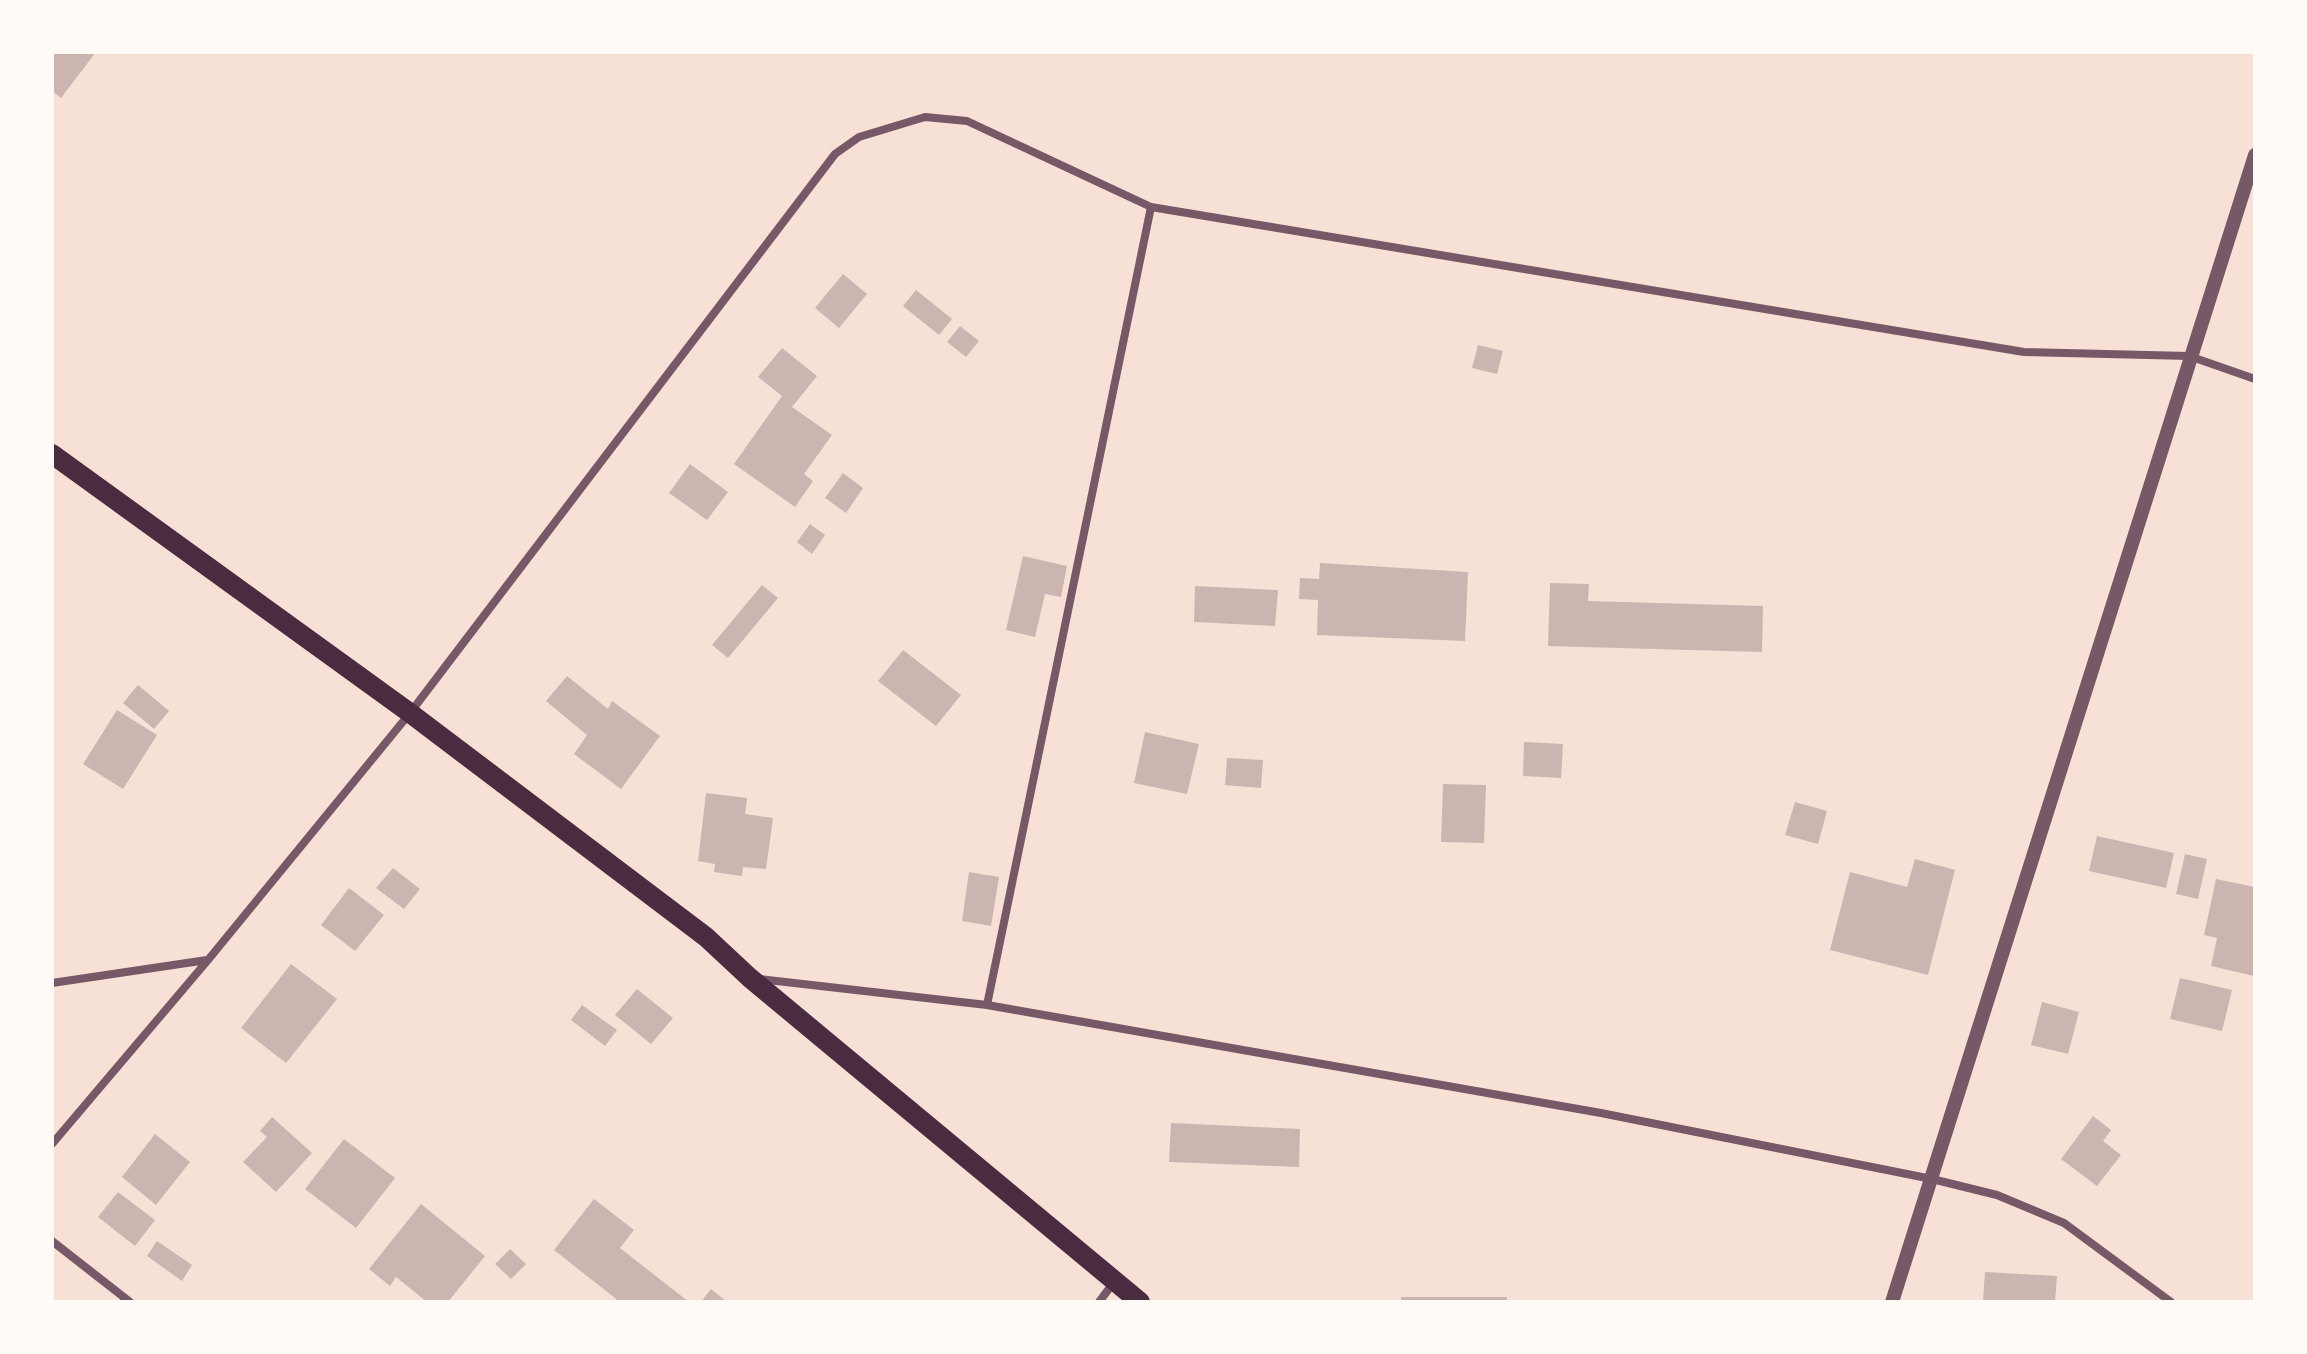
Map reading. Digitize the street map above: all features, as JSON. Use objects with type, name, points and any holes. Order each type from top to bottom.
[{"type":"main road","points":[[52,454],[410,713],[706,937],[750,978],[1140,1302]]},
{"type":"street","points":[[52,1144],[208,960],[410,713],[835,154],[859,137],[925,117],[967,121],[1151,207],[2024,352],[2189,356],[2255,379]]},
{"type":"street","points":[[1892,1302],[2255,155]]},
{"type":"street","points":[[987,1005],[1151,207]]},
{"type":"street","points":[[52,983],[208,960]]},
{"type":"street","points":[[750,978],[987,1005],[1601,1113],[1932,1179],[1997,1195],[2064,1223],[2171,1302]]},
{"type":"street","points":[[52,1241],[130,1302]]},
{"type":"street","points":[[1099,1302],[1114,1282]]},
{"type":"building","points":[[52,52],[96,52],[61,98],[52,91]]},
{"type":"building","points":[[843,274],[867,294],[839,328],[815,308]]},
{"type":"building","points":[[916,290],[952,319],[939,335],[903,306]]},
{"type":"building","points":[[960,326],[979,341],[966,357],[947,342]]},
{"type":"building","points":[[1478,345],[1503,351],[1497,374],[1472,368]]},
{"type":"building","points":[[782,348],[817,376],[792,407],[832,435],[804,474],[813,481],[795,507],[734,464],[782,396],[758,377]]},
{"type":"building","points":[[690,464],[728,492],[707,520],[669,493]]},
{"type":"building","points":[[843,473],[863,488],[846,513],[825,498]]},
{"type":"building","points":[[810,524],[825,535],[812,554],[797,542]]},
{"type":"building","points":[[1023,556],[1067,566],[1061,597],[1045,594],[1035,637],[1006,630]]},
{"type":"building","points":[[1320,563],[1468,572],[1465,641],[1317,635],[1318,600],[1299,599],[1300,578],[1319,579]]},
{"type":"building","points":[[1550,583],[1589,584],[1588,601],[1763,606],[1762,652],[1548,646]]},
{"type":"building","points":[[762,585],[778,598],[728,658],[712,645]]},
{"type":"building","points":[[1195,586],[1278,590],[1275,626],[1194,622]]},
{"type":"building","points":[[903,650],[961,695],[936,726],[878,681]]},
{"type":"building","points":[[567,676],[608,709],[612,701],[660,736],[621,789],[574,754],[587,735],[546,701]]},
{"type":"building","points":[[138,685],[169,711],[154,729],[123,703]]},
{"type":"building","points":[[117,710],[157,735],[123,789],[83,764]]},
{"type":"building","points":[[1145,732],[1199,744],[1187,794],[1134,783]]},
{"type":"building","points":[[1524,742],[1563,744],[1561,778],[1523,776]]},
{"type":"building","points":[[1227,758],[1263,760],[1261,788],[1225,785]]},
{"type":"building","points":[[1443,784],[1486,785],[1484,843],[1441,842]]},
{"type":"building","points":[[706,793],[747,798],[745,814],[773,818],[766,869],[743,867],[742,876],[714,872],[715,864],[698,861]]},
{"type":"building","points":[[1795,802],[1827,811],[1818,844],[1785,835]]},
{"type":"building","points":[[2097,836],[2174,853],[2166,888],[2089,871]]},
{"type":"building","points":[[2185,854],[2207,859],[2198,899],[2176,894]]},
{"type":"building","points":[[1915,859],[1955,870],[1928,975],[1830,950],[1850,872],[1907,887]]},
{"type":"building","points":[[393,868],[420,889],[404,909],[376,888]]},
{"type":"building","points":[[969,872],[999,877],[991,926],[962,921]]},
{"type":"building","points":[[2216,879],[2255,887],[2254,976],[2211,966],[2217,938],[2204,935]]},
{"type":"building","points":[[349,888],[384,915],[355,951],[321,925]]},
{"type":"building","points":[[291,964],[337,999],[286,1063],[241,1028]]},
{"type":"building","points":[[2180,978],[2232,990],[2222,1031],[2170,1019]]},
{"type":"building","points":[[637,989],[673,1018],[651,1044],[615,1015]]},
{"type":"building","points":[[2042,1002],[2079,1012],[2068,1054],[2031,1045]]},
{"type":"building","points":[[582,1005],[617,1030],[605,1046],[571,1020]]},
{"type":"building","points":[[2093,1116],[2111,1130],[2103,1141],[2121,1155],[2097,1186],[2061,1159]]},
{"type":"building","points":[[272,1117],[312,1153],[276,1192],[243,1162],[267,1137],[260,1131]]},
{"type":"building","points":[[1171,1123],[1300,1129],[1299,1167],[1169,1162]]},
{"type":"building","points":[[155,1134],[190,1162],[156,1205],[122,1177]]},
{"type":"building","points":[[344,1139],[395,1178],[356,1228],[305,1189]]},
{"type":"building","points":[[118,1192],[155,1220],[135,1246],[98,1217]]},
{"type":"building","points":[[594,1199],[634,1230],[620,1248],[689,1302],[620,1302],[554,1250]]},
{"type":"building","points":[[421,1204],[485,1256],[448,1302],[427,1302],[396,1277],[390,1286],[369,1269]]},
{"type":"building","points":[[157,1241],[192,1265],[182,1281],[147,1256]]},
{"type":"building","points":[[510,1249],[526,1264],[511,1279],[495,1264]]},
{"type":"building","points":[[1985,1272],[2057,1276],[2055,1302],[1983,1302]]},
{"type":"building","points":[[711,1289],[727,1302],[701,1302]]},
{"type":"building","points":[[1401,1297],[1507,1297],[1507,1302],[1402,1302]]}]
